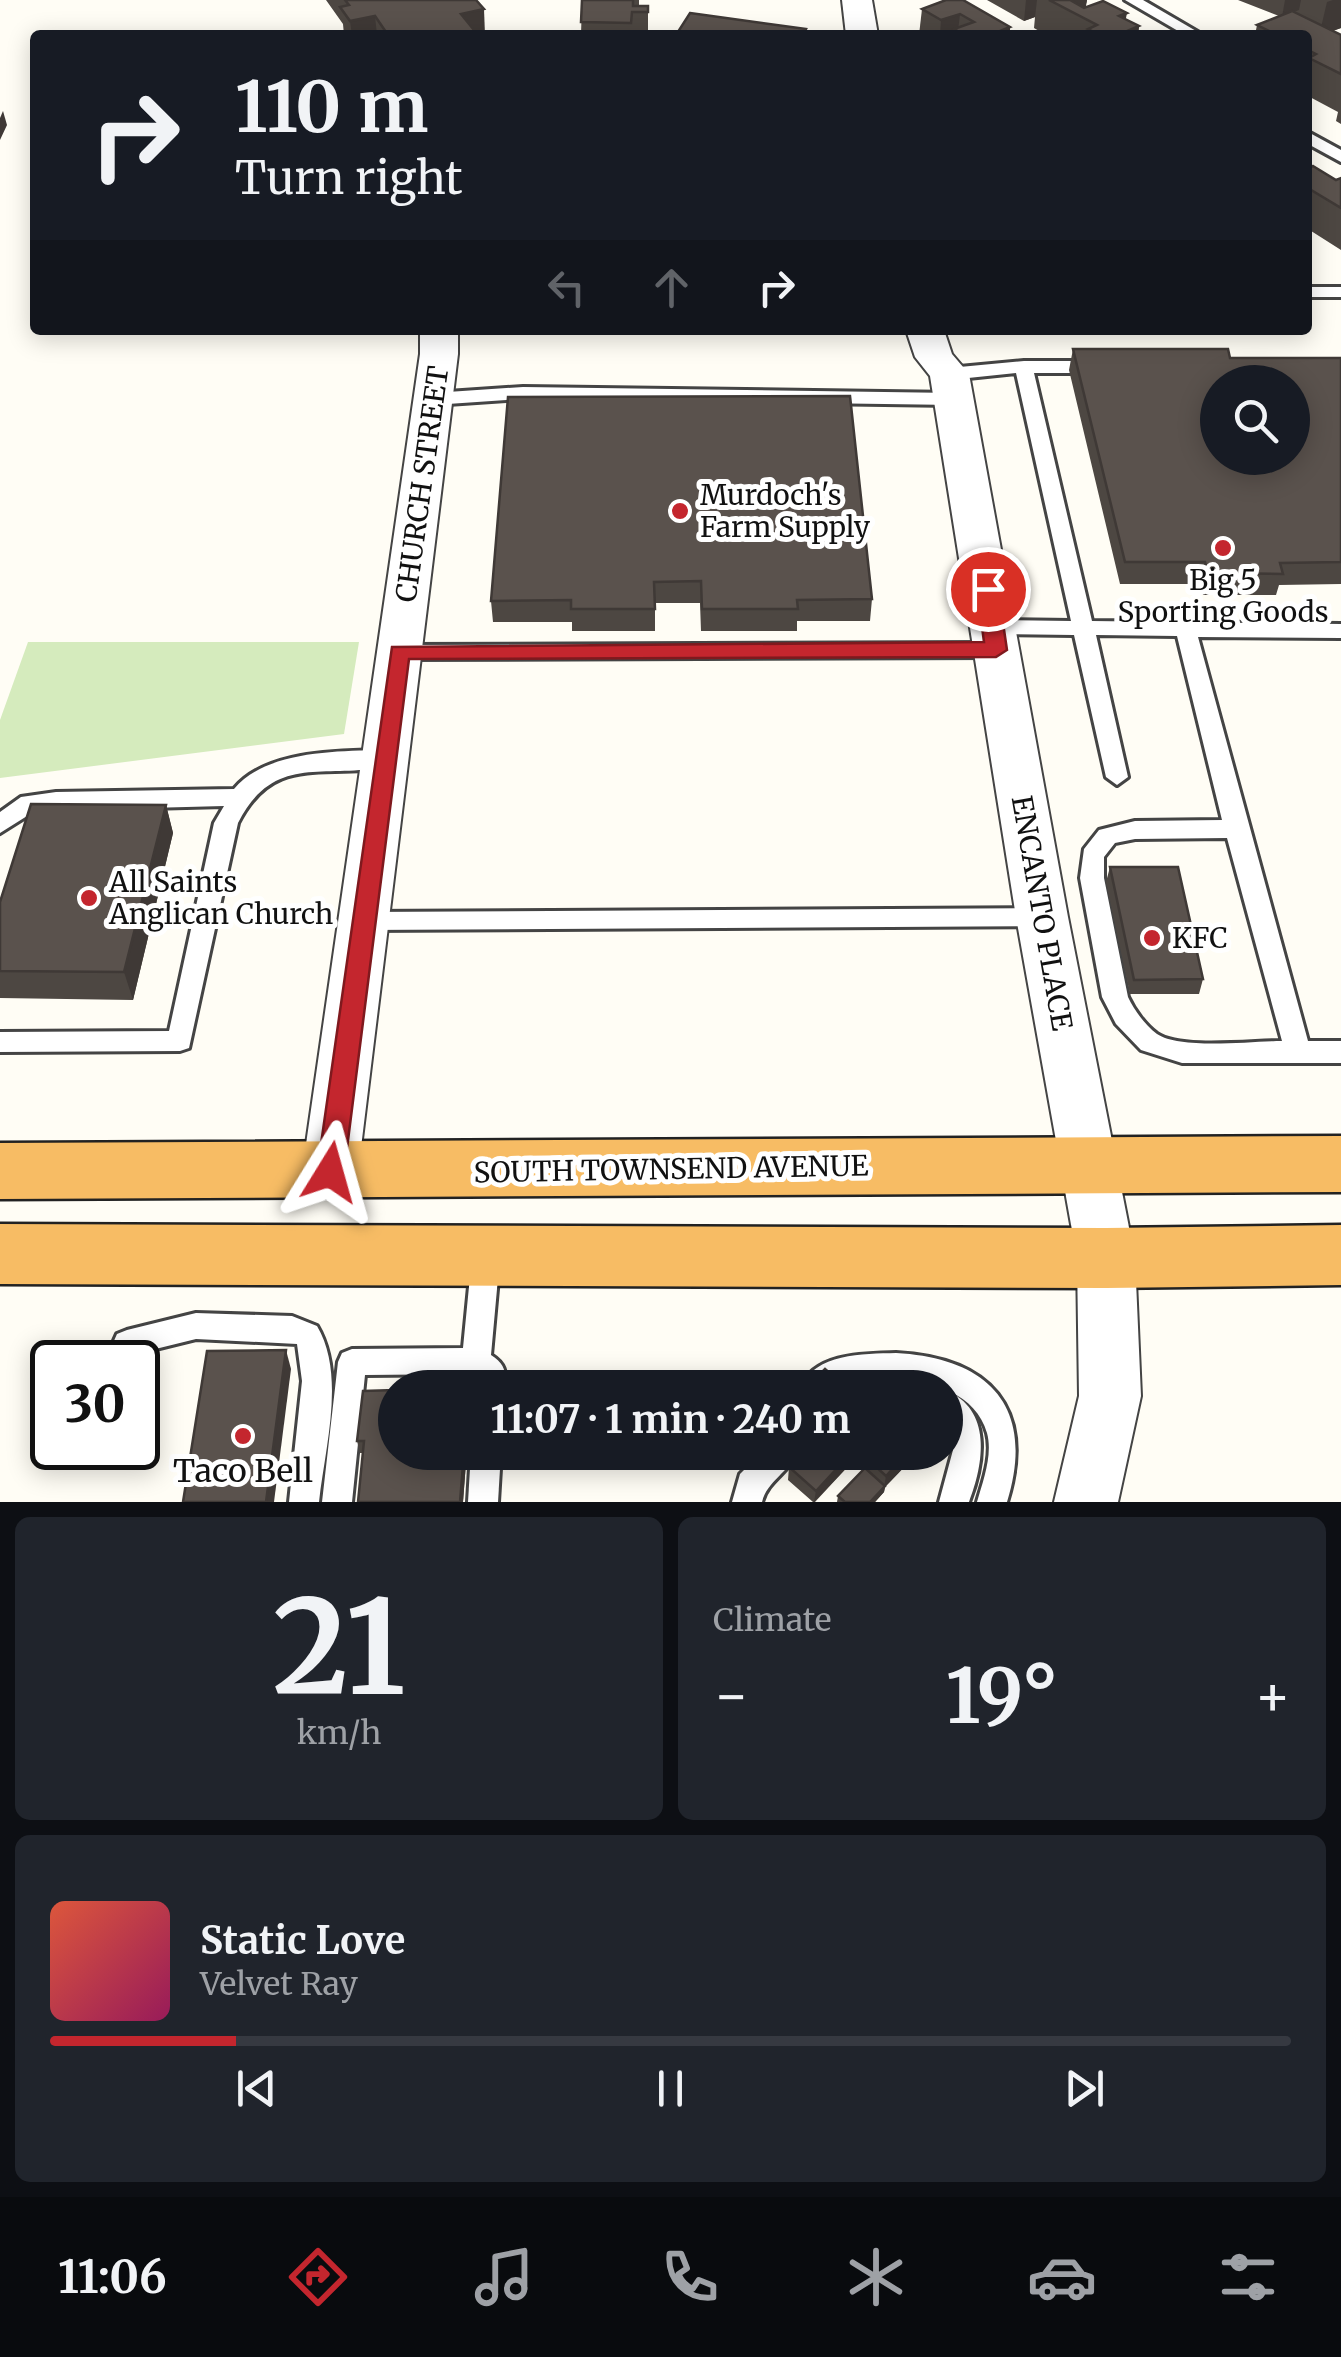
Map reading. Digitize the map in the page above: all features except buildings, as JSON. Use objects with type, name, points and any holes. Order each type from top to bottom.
[{"type":"highway","name":"SOUTH TOWNSEND AVENUE","points":[[0,1171],[1341,1164]]},
{"type":"highway","points":[[0,1254],[1106,1258],[1341,1255]]},
{"type":"street","points":[[857,0],[861,30]]},
{"type":"street","name":"CHURCH STREET","points":[[330,1172],[439,335]]},
{"type":"street","name":"ENCANTO PLACE","points":[[927,335],[934,357],[952,387],[1042,917],[1106,1258],[1110,1396],[1086,1502]]},
{"type":"lane","points":[[1132,0],[1187,30]]},
{"type":"lane","points":[[1312,139],[1341,157]]},
{"type":"lane","points":[[1312,292],[1341,292]]},
{"type":"lane","points":[[433,399],[523,393],[952,387],[1024,367],[1123,367]]},
{"type":"lane","points":[[1024,367],[1118,776]]},
{"type":"lane","points":[[400,652],[995,638],[1085,630],[1341,631]]},
{"type":"lane","points":[[1186,630],[1298,1052]]},
{"type":"lane","points":[[0,1042],[180,1041],[226,823],[240,797],[260,778],[339,758],[386,758]]},
{"type":"lane","points":[[0,824],[28,803],[240,797]]},
{"type":"lane","points":[[1236,828],[1135,830],[1107,836],[1092,854],[1092,878],[1115,997],[1125,1018],[1150,1043],[1182,1052],[1341,1052]]},
{"type":"lane","points":[[364,921],[1042,917]]},
{"type":"lane","points":[[483,1370],[486,1256]]},
{"type":"lane","points":[[142,1340],[196,1326],[292,1330],[307,1335],[315,1349],[317,1380],[304,1502]]},
{"type":"lane","points":[[337,1502],[352,1362],[439,1370]]},
{"type":"lane","points":[[848,1370],[904,1364],[932,1370]]},
{"type":"lane","points":[[963,1383],[982,1397],[1002,1428],[1002,1469],[992,1502]]},
{"type":"lane","points":[[954,1502],[967,1470],[970,1439],[963,1424]]},
{"type":"lane","points":[[484,1502],[485,1470]]},
{"type":"lane","points":[[749,1493],[768,1470]]},
{"type":"green space","points":[[28,642],[359,642],[344,734],[0,778],[0,720]]},
{"type":"place","name":"Murdoch's Farm Supply","points":[[680,511]]},
{"type":"place","name":"Big 5 Sporting Goods","points":[[1223,548]]},
{"type":"place","name":"All Saints Anglican Church","points":[[89,898]]},
{"type":"place","name":"KFC","points":[[1152,938]]},
{"type":"place","name":"Taco Bell","points":[[243,1436]]},
{"type":"route","points":[[330,1172],[400,652],[996,650],[988,589]]}]
